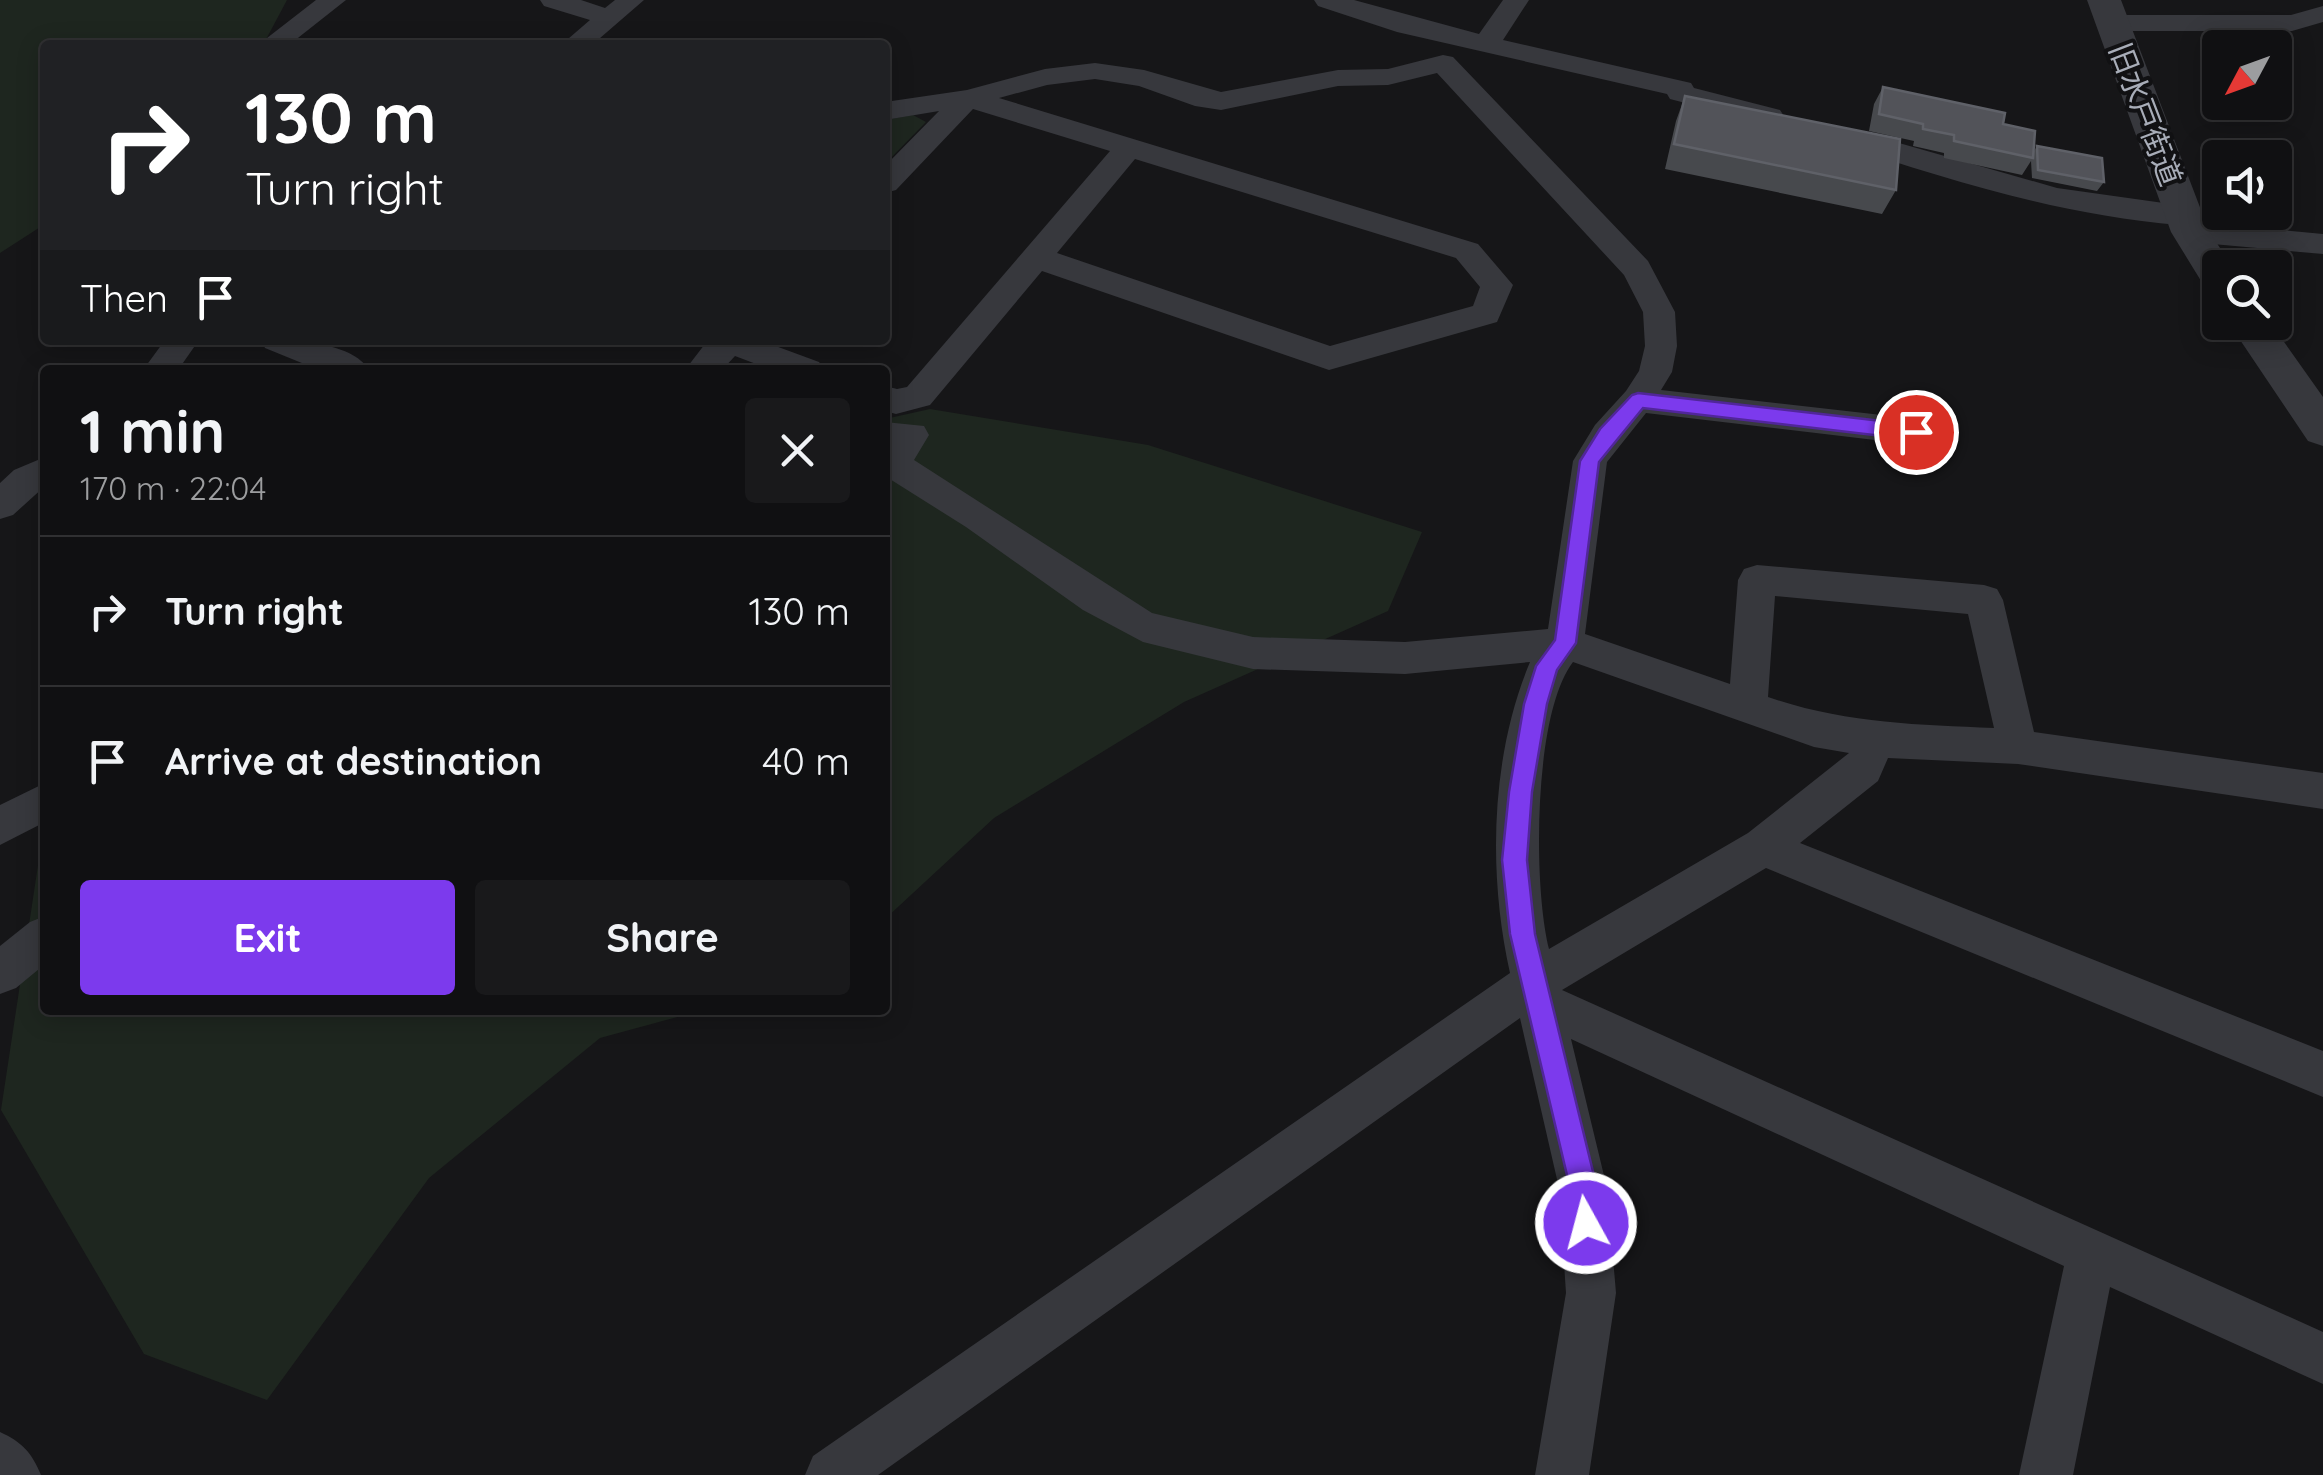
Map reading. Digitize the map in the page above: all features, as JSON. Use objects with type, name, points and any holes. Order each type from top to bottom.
[{"type":"street","points":[[283,40],[333,0]]},
{"type":"street","points":[[554,0],[608,17]]},
{"type":"street","points":[[580,40],[630,0]]},
{"type":"street","points":[[1327,0],[1407,26],[1681,89],[1680,92],[2025,192],[2188,224],[2323,244]]},
{"type":"street","points":[[1486,45],[1516,0]]},
{"type":"street","points":[[2106,8],[2292,22],[2323,14]]},
{"type":"street","name":"旧水戸街道","points":[[2106,8],[2188,224],[2203,250]]},
{"type":"street","points":[[1407,26],[1637,269],[1659,312],[1661,346],[1655,372],[1590,461],[1565,643],[1547,666],[1536,704],[1520,792],[1514,860],[1522,934],[1583,1188],[1591,1293],[1562,1475]]},
{"type":"street","points":[[890,110],[968,98],[1045,77],[1095,71],[1144,78],[1206,100],[1221,101],[1338,78],[1388,77],[1442,63]]},
{"type":"street","points":[[968,98],[1466,251],[1497,285],[1486,314],[1329,358],[1034,257]]},
{"type":"street","points":[[890,178],[968,98]]},
{"type":"street","points":[[890,400],[918,396],[1129,148]]},
{"type":"street","points":[[2260,340],[2323,430]]},
{"type":"street","points":[[164,365],[179,345]]},
{"type":"street","points":[[290,345],[340,365]]},
{"type":"street","points":[[706,365],[724,345]]},
{"type":"street","points":[[739,345],[793,365]]},
{"type":"street","points":[[1638,400],[1916,432]]},
{"type":"street","points":[[890,435],[912,435],[894,464],[1143,626],[1253,652],[1338,658],[1406,658],[1565,643],[1814,730],[1874,740],[2018,747],[2323,792]]},
{"type":"street","points":[[0,505],[26,480],[40,473]]},
{"type":"street","points":[[1748,707],[1757,580],[1984,600],[2018,747]]},
{"type":"street","points":[[832,1475],[1539,992],[1762,847],[1864,768],[1874,740]]},
{"type":"street","points":[[0,826],[40,804]]},
{"type":"street","points":[[1762,847],[2323,1074]]},
{"type":"street","points":[[0,974],[40,940]]},
{"type":"street","points":[[1539,992],[2323,1358]]},
{"type":"street","points":[[2046,1475],[2092,1251]]},
{"type":"street","points":[[0,1459],[14,1475]]},
{"type":"shaded area","points":[[0,0],[287,0],[266,40],[40,40],[40,227],[0,253]]},
{"type":"shaded area","points":[[913,115],[926,122],[890,159],[890,119]]},
{"type":"shaded area","points":[[930,409],[1148,445],[1422,532],[1388,611],[1184,702],[994,818],[890,914],[890,418]]},
{"type":"shaded area","points":[[40,852],[40,1015],[685,1015],[600,1038],[429,1178],[267,1400],[144,1354],[1,1110]]},
{"type":"building","points":[[1883,87],[2005,113],[2003,124],[2035,131],[2033,158],[1954,141],[1954,135],[1879,114]]},
{"type":"building","points":[[1685,96],[1900,139],[1896,190],[1674,144]]},
{"type":"building","points":[[2037,146],[2102,158],[2104,182],[2038,170]]},
{"type":"route","points":[[1586,1223],[1583,1188],[1522,934],[1514,860],[1520,792],[1536,704],[1547,666],[1565,643],[1590,461],[1607,434],[1638,400],[1916,432]]}]
